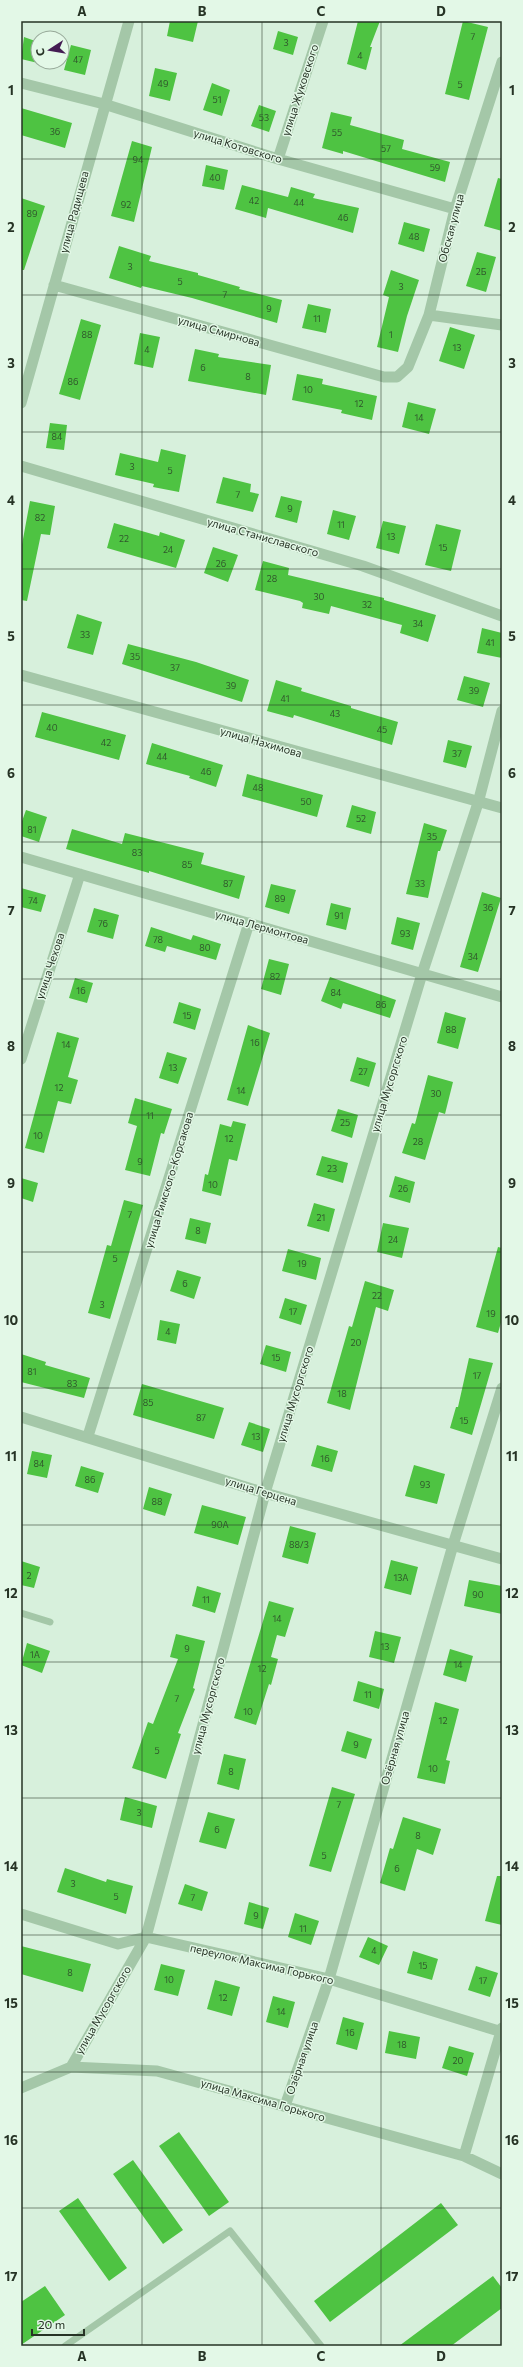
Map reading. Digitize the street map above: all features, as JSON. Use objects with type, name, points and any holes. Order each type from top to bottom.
[{"type":"street","name":"улица Радищева","points":[[21,403],[104,104],[129,21]]},
{"type":"street","name":"улица Жуковского","points":[[278,159],[323,21]]},
{"type":"street","name":"Обская улица","points":[[384,378],[397,377],[408,367],[429,315],[455,209],[502,62]]},
{"type":"street","name":"улица Котовского","points":[[21,83],[104,104],[278,159],[455,209]]},
{"type":"street","name":"улица Смирнова","points":[[54,285],[384,378]]},
{"type":"street","points":[[429,315],[502,325]]},
{"type":"street","name":"улица Станиславского","points":[[21,466],[363,566],[502,616]]},
{"type":"street","name":"улица Нахимова","points":[[21,676],[478,803],[502,808]]},
{"type":"street","name":"улица Мусоргского","points":[[70,2067],[146,1937],[265,1494],[422,974],[478,803],[502,711]]},
{"type":"street","name":"улица Лермонтова","points":[[21,857],[502,997]]},
{"type":"street","name":"улица Чехова","points":[[21,1059],[80,874]]},
{"type":"street","name":"улица Римского-Корсакова","points":[[88,1436],[249,923]]},
{"type":"street","name":"Озёрная улица","points":[[285,2106],[329,1979],[453,1545],[502,1388]]},
{"type":"street","name":"улица Герцена","points":[[21,1417],[88,1436],[265,1494],[502,1559]]},
{"type":"street","name":"переулок Максима Горького","points":[[21,1914],[118,1944],[146,1937],[329,1979],[502,2030]]},
{"type":"street","points":[[464,2156],[502,2030]]},
{"type":"street","name":"улица Максима Горького","points":[[21,2088],[70,2067],[156,2071],[464,2156],[502,2174]]},
{"type":"lane","points":[[21,1613],[50,1622]]},
{"type":"lane","points":[[65,2346],[230,2231],[321,2346]]},
{"type":"building","points":[[170,21],[198,21],[193,42],[167,36]]},
{"type":"building","points":[[358,21],[380,21],[370,47],[372,47],[366,70],[347,64]]},
{"type":"building","points":[[463,21],[488,27],[469,100],[445,94]]},
{"type":"building","points":[[278,31],[298,37],[293,55],[273,49]]},
{"type":"building","points":[[24,37],[30,39],[30,61],[21,59]]},
{"type":"building","points":[[71,45],[91,50],[85,75],[64,70],[70,70]]},
{"type":"building","points":[[155,68],[177,73],[170,101],[149,96]]},
{"type":"building","points":[[212,83],[230,90],[222,116],[203,110]]},
{"type":"building","points":[[259,105],[276,111],[269,132],[251,126]]},
{"type":"building","points":[[21,108],[72,123],[65,148],[21,135]]},
{"type":"building","points":[[331,112],[352,117],[350,125],[404,140],[402,149],[450,162],[445,182],[343,151],[343,154],[322,148]]},
{"type":"building","points":[[132,141],[152,147],[134,222],[111,216]]},
{"type":"building","points":[[206,165],[228,170],[224,190],[202,186]]},
{"type":"building","points":[[498,178],[502,179],[502,231],[484,226]]},
{"type":"building","points":[[242,185],[288,197],[291,187],[315,194],[313,198],[359,208],[353,233],[268,208],[266,218],[235,209]]},
{"type":"building","points":[[21,198],[45,206],[24,270],[21,270]]},
{"type":"building","points":[[404,222],[430,229],[424,252],[398,244]]},
{"type":"building","points":[[119,246],[151,256],[149,261],[198,273],[198,275],[240,287],[239,289],[282,300],[277,323],[192,298],[142,286],[141,288],[109,278]]},
{"type":"building","points":[[477,252],[496,257],[486,292],[466,286]]},
{"type":"building","points":[[391,270],[419,280],[407,316],[398,352],[377,347],[389,297],[383,295]]},
{"type":"building","points":[[308,304],[331,309],[326,333],[302,328]]},
{"type":"building","points":[[81,319],[101,325],[80,400],[59,394]]},
{"type":"building","points":[[450,327],[475,335],[464,369],[439,361]]},
{"type":"building","points":[[140,333],[160,337],[153,368],[134,364]]},
{"type":"building","points":[[195,349],[219,354],[218,357],[271,365],[266,395],[188,381]]},
{"type":"building","points":[[297,374],[323,379],[322,384],[377,396],[372,420],[341,413],[342,410],[292,400]]},
{"type":"building","points":[[408,402],[436,409],[429,434],[402,427]]},
{"type":"building","points":[[50,423],[67,425],[64,450],[46,448]]},
{"type":"building","points":[[161,449],[186,455],[179,492],[153,487],[154,484],[115,475],[120,453],[158,462]]},
{"type":"building","points":[[223,477],[251,484],[250,492],[259,494],[253,512],[216,503]]},
{"type":"building","points":[[281,496],[302,501],[297,523],[275,517]]},
{"type":"building","points":[[30,501],[55,506],[50,535],[41,534],[27,601],[21,600],[21,550]]},
{"type":"building","points":[[333,510],[356,516],[349,540],[327,534]]},
{"type":"building","points":[[383,521],[406,526],[399,554],[376,548]]},
{"type":"building","points":[[114,523],[159,536],[160,532],[185,540],[176,568],[107,548]]},
{"type":"building","points":[[436,524],[461,530],[451,571],[425,565]]},
{"type":"building","points":[[213,547],[238,555],[228,582],[204,573]]},
{"type":"building","points":[[263,561],[289,568],[288,575],[384,598],[384,600],[436,615],[428,642],[400,633],[402,625],[331,606],[329,614],[302,608],[303,603],[300,601],[255,590]]},
{"type":"building","points":[[77,614],[102,622],[93,655],[67,648]]},
{"type":"building","points":[[482,628],[502,633],[502,658],[477,653]]},
{"type":"building","points":[[128,644],[196,662],[249,680],[242,702],[122,664]]},
{"type":"building","points":[[464,676],[490,683],[483,707],[457,700]]},
{"type":"building","points":[[276,680],[302,688],[301,691],[398,722],[392,745],[294,715],[293,718],[267,711]]},
{"type":"building","points":[[42,712],[126,735],[119,760],[35,737]]},
{"type":"building","points":[[448,740],[472,746],[466,768],[443,762]]},
{"type":"building","points":[[152,743],[223,765],[216,787],[189,778],[190,776],[146,764]]},
{"type":"building","points":[[247,774],[323,795],[317,817],[242,796]]},
{"type":"building","points":[[352,805],[376,812],[371,834],[346,827]]},
{"type":"building","points":[[26,810],[47,817],[39,842],[21,836],[21,824]]},
{"type":"building","points":[[424,823],[447,830],[440,851],[438,851],[428,898],[406,894]]},
{"type":"building","points":[[72,829],[122,844],[125,833],[204,853],[201,864],[245,876],[239,899],[149,871],[149,873],[66,849]]},
{"type":"building","points":[[271,884],[296,890],[289,914],[265,907]]},
{"type":"building","points":[[21,888],[46,895],[41,912],[21,907]]},
{"type":"building","points":[[482,892],[501,898],[478,972],[460,967]]},
{"type":"building","points":[[331,903],[351,908],[346,930],[326,925]]},
{"type":"building","points":[[94,908],[119,915],[113,939],[87,932]]},
{"type":"building","points":[[397,917],[420,923],[413,950],[391,944]]},
{"type":"building","points":[[151,927],[191,940],[193,935],[221,944],[216,960],[167,946],[165,952],[145,946]]},
{"type":"building","points":[[269,959],[289,964],[281,995],[261,989]]},
{"type":"building","points":[[330,977],[396,1000],[390,1018],[343,1003],[341,1009],[321,1001]]},
{"type":"building","points":[[75,978],[93,983],[87,1003],[69,998]]},
{"type":"building","points":[[179,1002],[201,1009],[195,1030],[173,1023]]},
{"type":"building","points":[[445,1012],[466,1018],[458,1049],[437,1043]]},
{"type":"building","points":[[248,1025],[270,1033],[248,1106],[227,1100]]},
{"type":"building","points":[[57,1032],[79,1038],[68,1077],[78,1080],[71,1104],[58,1101],[44,1153],[25,1148]]},
{"type":"building","points":[[167,1052],[187,1058],[178,1084],[159,1078]]},
{"type":"building","points":[[357,1057],[376,1063],[369,1087],[350,1081]]},
{"type":"building","points":[[428,1075],[453,1082],[445,1114],[439,1112],[425,1160],[402,1153],[412,1123],[415,1124]]},
{"type":"building","points":[[135,1098],[172,1109],[164,1134],[161,1133],[150,1176],[125,1170],[137,1126],[128,1123]]},
{"type":"building","points":[[338,1109],[358,1115],[352,1138],[331,1131]]},
{"type":"building","points":[[233,1121],[246,1124],[237,1161],[229,1159],[221,1196],[202,1191],[205,1174],[208,1175],[220,1124],[231,1127]]},
{"type":"building","points":[[322,1156],[348,1163],[343,1183],[316,1175]]},
{"type":"building","points":[[395,1176],[415,1182],[410,1203],[389,1197]]},
{"type":"building","points":[[21,1178],[38,1183],[33,1202],[21,1198]]},
{"type":"building","points":[[124,1200],[143,1205],[110,1319],[88,1313],[107,1245],[111,1246]]},
{"type":"building","points":[[314,1203],[335,1209],[329,1232],[307,1226]]},
{"type":"building","points":[[190,1218],[211,1223],[206,1244],[185,1239]]},
{"type":"building","points":[[383,1223],[409,1228],[402,1258],[377,1252]]},
{"type":"building","points":[[498,1247],[502,1248],[502,1319],[498,1333],[476,1327]]},
{"type":"building","points":[[288,1249],[321,1258],[316,1280],[282,1271]]},
{"type":"building","points":[[177,1270],[201,1277],[194,1299],[170,1291]]},
{"type":"building","points":[[365,1281],[394,1290],[388,1311],[376,1307],[350,1410],[327,1403],[349,1326],[352,1327]]},
{"type":"building","points":[[285,1298],[307,1305],[301,1325],[279,1318]]},
{"type":"building","points":[[160,1320],[180,1324],[176,1344],[157,1340]]},
{"type":"building","points":[[266,1345],[291,1352],[286,1372],[260,1364]]},
{"type":"building","points":[[21,1354],[46,1362],[45,1365],[90,1378],[84,1398],[21,1382]]},
{"type":"building","points":[[469,1358],[493,1363],[472,1435],[450,1428],[456,1407],[458,1407]]},
{"type":"building","points":[[142,1384],[224,1408],[214,1439],[133,1415]]},
{"type":"building","points":[[249,1422],[270,1429],[263,1452],[241,1445]]},
{"type":"building","points":[[317,1445],[338,1451],[332,1472],[311,1466]]},
{"type":"building","points":[[32,1451],[52,1455],[47,1478],[27,1474]]},
{"type":"building","points":[[414,1465],[445,1474],[437,1504],[405,1496]]},
{"type":"building","points":[[81,1466],[104,1473],[98,1493],[75,1486]]},
{"type":"building","points":[[149,1487],[172,1494],[165,1516],[143,1509]]},
{"type":"building","points":[[202,1505],[246,1517],[238,1545],[194,1533]]},
{"type":"building","points":[[290,1526],[316,1533],[308,1564],[282,1557]]},
{"type":"building","points":[[391,1560],[418,1567],[411,1595],[384,1588]]},
{"type":"building","points":[[21,1561],[40,1567],[34,1588],[21,1585]]},
{"type":"building","points":[[469,1580],[502,1586],[502,1614],[464,1606]]},
{"type":"building","points":[[197,1586],[221,1593],[215,1613],[192,1606]]},
{"type":"building","points":[[269,1601],[294,1608],[285,1637],[277,1635],[271,1657],[278,1659],[271,1685],[269,1684],[256,1725],[234,1718]]},
{"type":"building","points":[[375,1631],[401,1637],[394,1663],[369,1657]]},
{"type":"building","points":[[176,1634],[205,1641],[193,1688],[195,1689],[178,1733],[181,1734],[166,1779],[132,1768],[148,1722],[153,1724],[178,1659],[170,1657]]},
{"type":"building","points":[[27,1643],[50,1651],[42,1673],[21,1665]]},
{"type":"building","points":[[450,1649],[473,1656],[466,1682],[443,1675]]},
{"type":"building","points":[[358,1681],[384,1689],[379,1709],[353,1701]]},
{"type":"building","points":[[435,1702],[459,1709],[446,1760],[450,1761],[445,1784],[417,1778]]},
{"type":"building","points":[[347,1731],[372,1739],[366,1759],[341,1751]]},
{"type":"building","points":[[224,1754],[246,1759],[239,1790],[217,1784]]},
{"type":"building","points":[[332,1787],[355,1794],[331,1872],[309,1866]]},
{"type":"building","points":[[125,1797],[157,1806],[152,1828],[120,1820]]},
{"type":"building","points":[[208,1812],[235,1819],[226,1849],[199,1842]]},
{"type":"building","points":[[403,1817],[441,1829],[433,1855],[417,1849],[405,1891],[380,1883],[390,1848],[393,1849]]},
{"type":"building","points":[[65,1868],[106,1882],[107,1879],[133,1886],[126,1914],[57,1892]]},
{"type":"building","points":[[497,1876],[502,1876],[502,1925],[485,1921]]},
{"type":"building","points":[[185,1884],[208,1892],[202,1911],[178,1904]]},
{"type":"building","points":[[249,1902],[269,1908],[263,1929],[244,1924]]},
{"type":"building","points":[[295,1913],[319,1921],[311,1945],[288,1937]]},
{"type":"building","points":[[368,1937],[388,1946],[379,1965],[359,1957]]},
{"type":"building","points":[[21,1946],[91,1964],[83,1992],[21,1974]]},
{"type":"building","points":[[413,1951],[438,1959],[432,1980],[407,1973]]},
{"type":"building","points":[[161,1964],[185,1970],[178,1996],[154,1990]]},
{"type":"building","points":[[476,1966],[498,1973],[490,1997],[468,1990]]},
{"type":"building","points":[[215,1980],[240,1987],[232,2016],[207,2009]]},
{"type":"building","points":[[273,1996],[295,2002],[288,2028],[266,2022]]},
{"type":"building","points":[[343,2017],[364,2023],[357,2050],[336,2044]]},
{"type":"building","points":[[389,2031],[420,2037],[416,2059],[385,2053]]},
{"type":"building","points":[[449,2046],[474,2053],[467,2076],[442,2068]]},
{"type":"building","points":[[179,2132],[229,2202],[209,2216],[159,2146]]},
{"type":"building","points":[[133,2160],[183,2230],[163,2244],[113,2174]]},
{"type":"building","points":[[78,2198],[127,2268],[109,2281],[59,2211]]},
{"type":"building","points":[[441,2203],[458,2225],[330,2322],[314,2301]]},
{"type":"building","points":[[493,2276],[502,2288],[502,2308],[451,2346],[399,2346]]},
{"type":"building","points":[[45,2286],[65,2315],[21,2345],[21,2302]]}]
